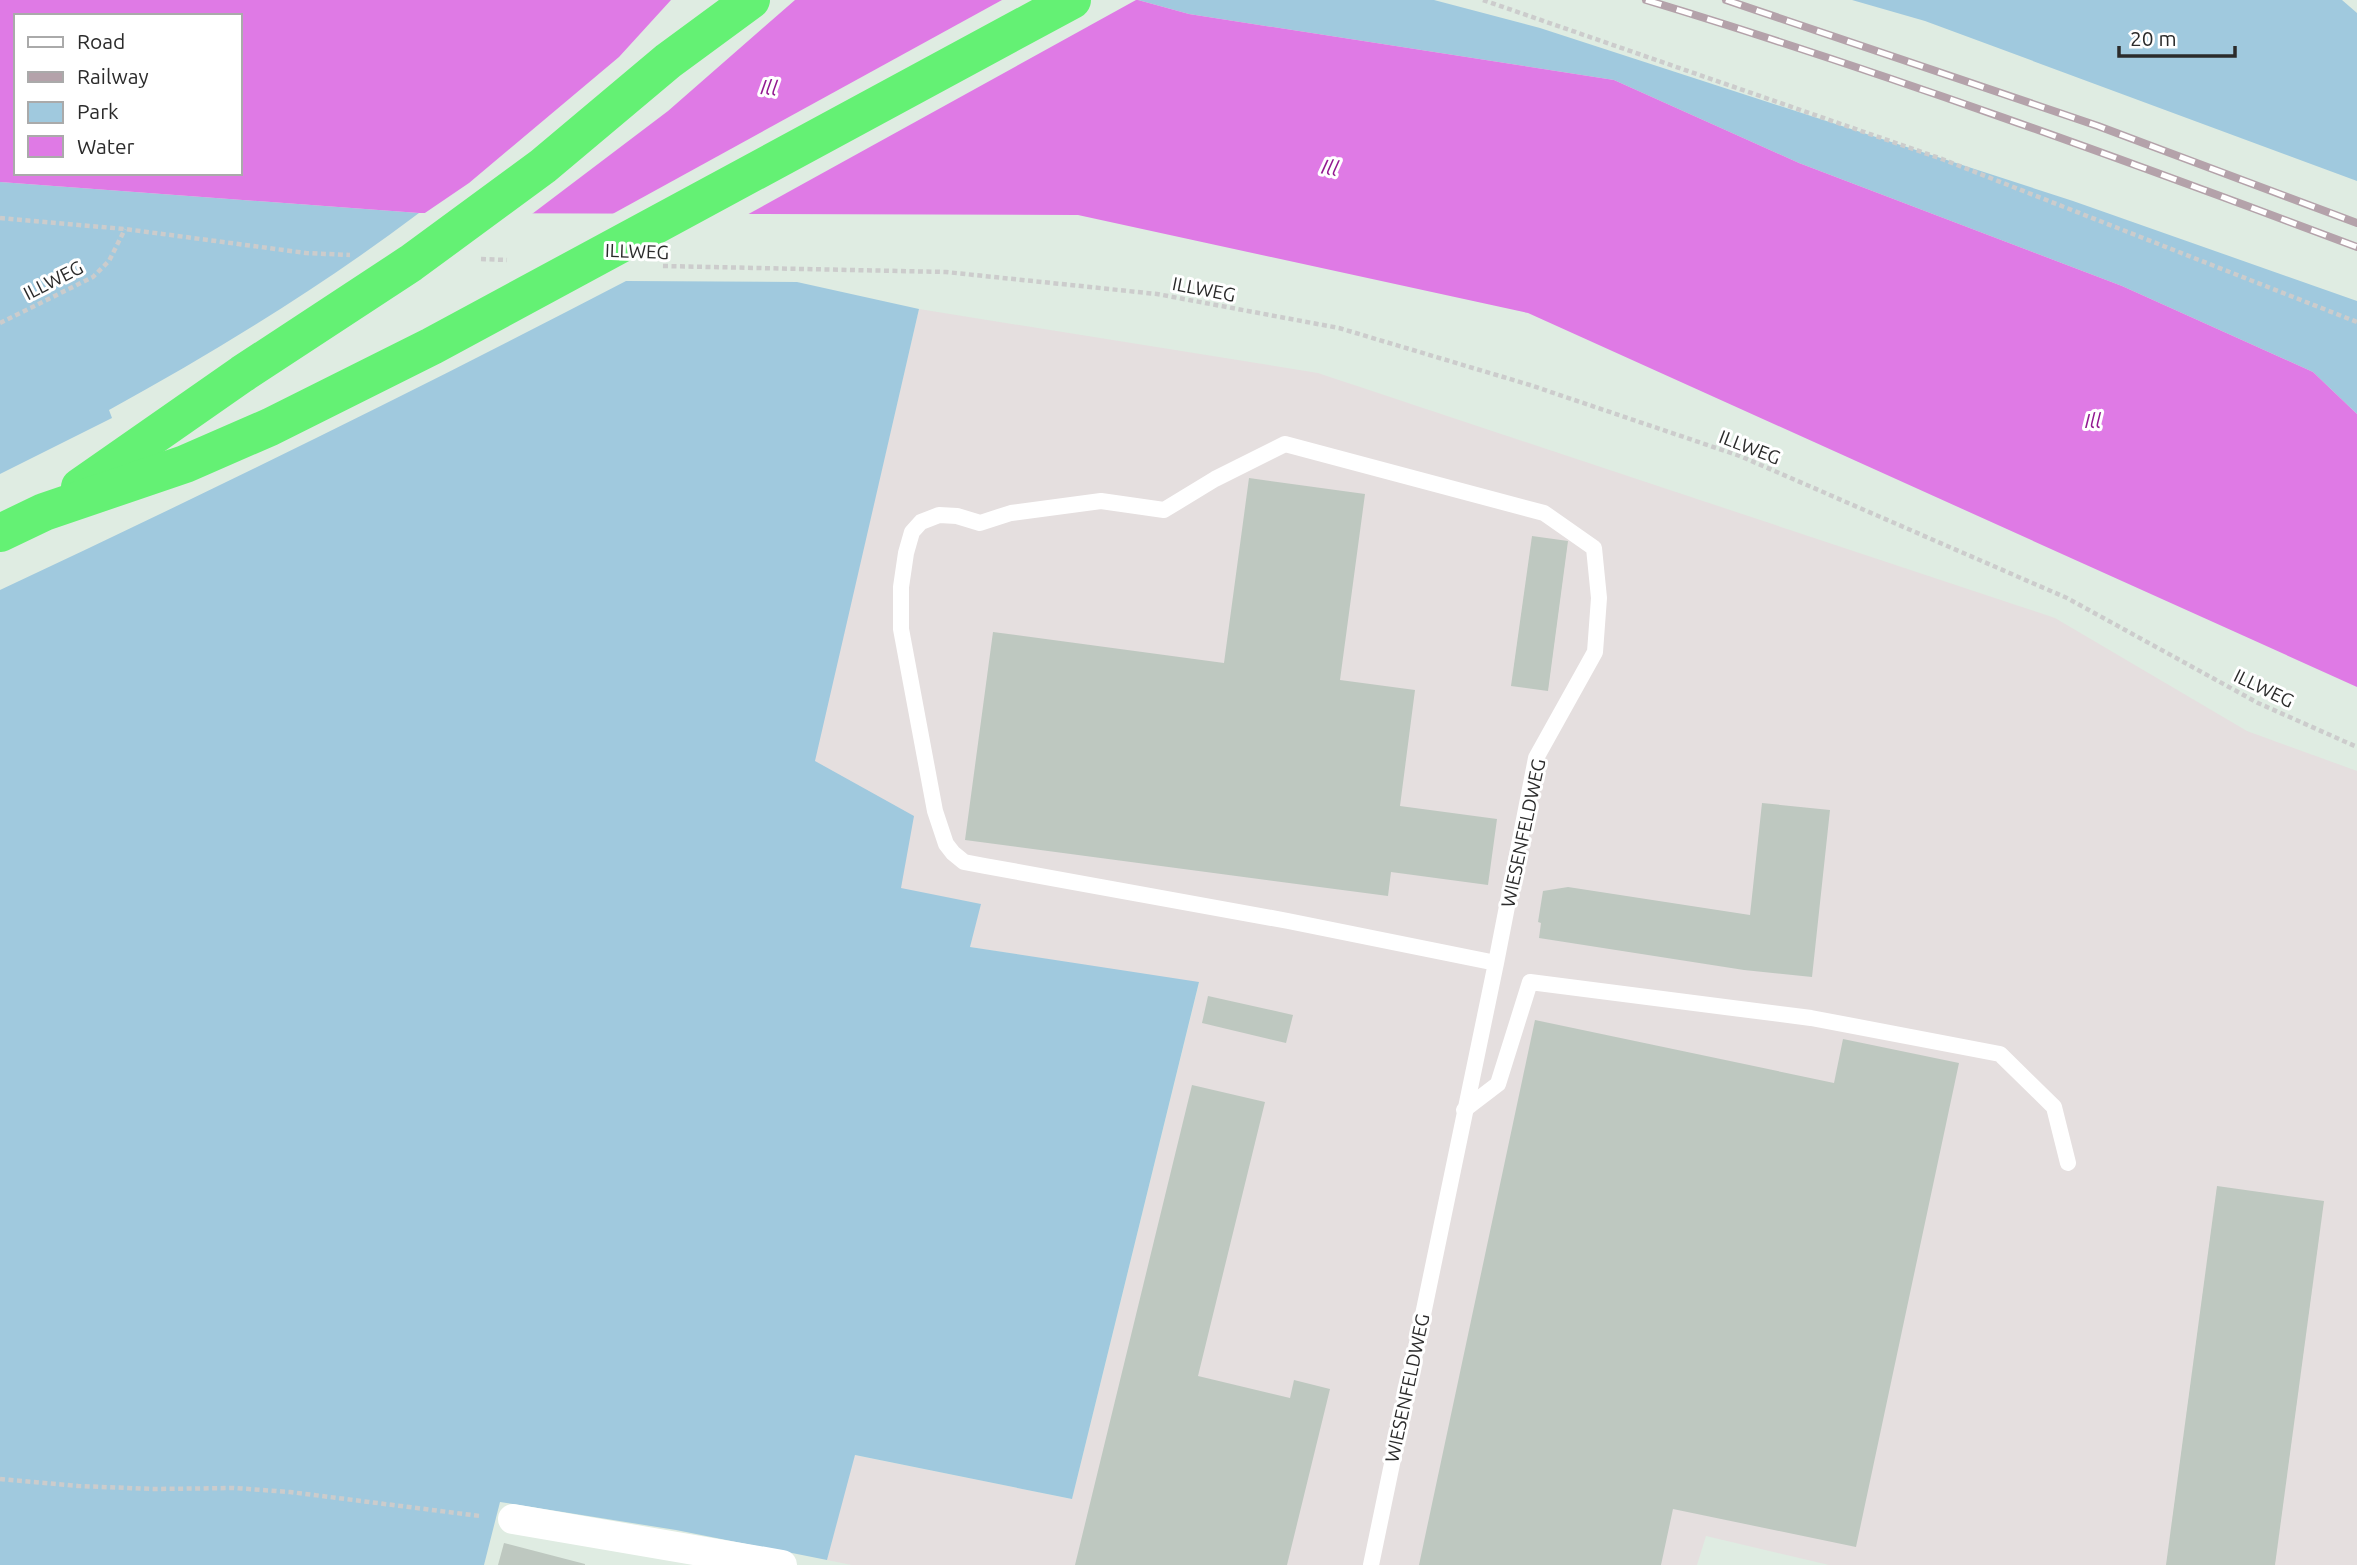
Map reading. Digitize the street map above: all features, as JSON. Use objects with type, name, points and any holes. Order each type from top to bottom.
[{"type":"highway","points":[[667,61],[714,0]]},
{"type":"highway","points":[[44,512],[411,263],[543,166],[667,61],[751,0]]},
{"type":"highway","points":[[0,533],[44,512],[209,453],[270,427],[432,345],[1072,0]]},
{"type":"street","points":[[513,1519],[782,1565]]},
{"type":"lane","name":"WIESENFELDWEG","points":[[1371,1565],[1496,963],[1536,758],[1595,652],[1599,598],[1594,548],[1544,513],[1284,444],[1215,479],[1164,510],[1101,501],[1011,513],[980,523],[957,516],[939,515],[921,522],[912,532],[901,587],[901,629],[935,811],[946,844],[964,862],[1289,921],[1496,963]]},
{"type":"lane","points":[[1464,1110],[1498,1084],[1530,982],[1811,1018],[2000,1054],[2054,1107],[2068,1163]]},
{"type":"path","points":[[1482,0],[1942,159],[2357,322]]},
{"type":"path","points":[[0,218],[125,229],[306,253],[360,255]]},
{"type":"path","name":"ILLWEG","points":[[0,323],[93,278],[109,261],[125,229]]},
{"type":"path","points":[[469,259],[510,260]]},
{"type":"path","name":"ILLWEG","points":[[659,266],[946,272],[1157,294],[1339,328],[1530,385],[1740,456],[2067,598],[2258,703],[2357,747]]},
{"type":"path","points":[[0,1479],[78,1486],[234,1488],[290,1492],[513,1519]]},
{"type":"shaded area","points":[[919,309],[1318,373],[2055,618],[2247,731],[2357,771],[2357,1565],[1829,1565],[1706,1536],[1697,1565],[852,1565],[827,1560],[854,1455],[1072,1499],[1199,983],[970,947],[980,904],[901,889],[814,761]]},
{"type":"green space","points":[[1138,0],[1434,0],[1540,28],[2073,201],[2357,301],[2357,414],[2313,372],[2122,286],[1799,163],[1614,80],[1189,14]]},
{"type":"green space","points":[[1852,0],[2342,0],[2357,13],[2357,181],[1925,21]]},
{"type":"green space","points":[[0,182],[419,213],[344,267],[267,317],[109,410],[112,418],[0,474]]},
{"type":"green space","points":[[626,281],[797,282],[919,309],[815,761],[914,816],[901,888],[981,904],[970,947],[1199,982],[1072,1499],[855,1455],[827,1560],[676,1530],[500,1502],[484,1565],[0,1565],[0,590],[314,439]]},
{"type":"water","name":"Ill","points":[[0,0],[1138,0],[1189,14],[1614,80],[1799,163],[2122,286],[2313,372],[2357,414],[2357,687],[1528,313],[1078,215],[419,213],[0,182]]},
{"type":"pier","points":[[671,0],[795,0],[668,111],[528,217],[419,217],[469,183],[619,57]]},
{"type":"pier","points":[[1002,0],[1136,0],[743,217],[607,217]]},
{"type":"building","points":[[1249,478],[1365,494],[1340,680],[1415,690],[1400,806],[1497,819],[1488,885],[1391,872],[1388,896],[965,840],[993,632],[1224,663]]},
{"type":"building","points":[[1532,536],[1568,541],[1548,691],[1511,686]]},
{"type":"building","points":[[1762,803],[1830,810],[1812,977],[1744,970],[1539,938],[1541,923],[1538,922],[1543,891],[1568,887],[1750,915]]},
{"type":"building","points":[[1208,996],[1293,1015],[1286,1043],[1202,1023]]},
{"type":"building","points":[[1535,1020],[1834,1083],[1843,1039],[1959,1063],[1856,1547],[1673,1509],[1661,1565],[1419,1565]]},
{"type":"building","points":[[1192,1085],[1265,1102],[1198,1376],[1290,1398],[1294,1380],[1330,1389],[1287,1565],[1075,1565]]},
{"type":"building","points":[[2217,1186],[2324,1201],[2275,1565],[2166,1565]]},
{"type":"building","points":[[504,1543],[585,1564],[585,1565],[498,1565]]},
{"type":"railway","points":[[1646,0],[1826,57],[2004,118],[2357,247]]},
{"type":"railway","points":[[1726,0],[2098,126],[2357,223]]}]
